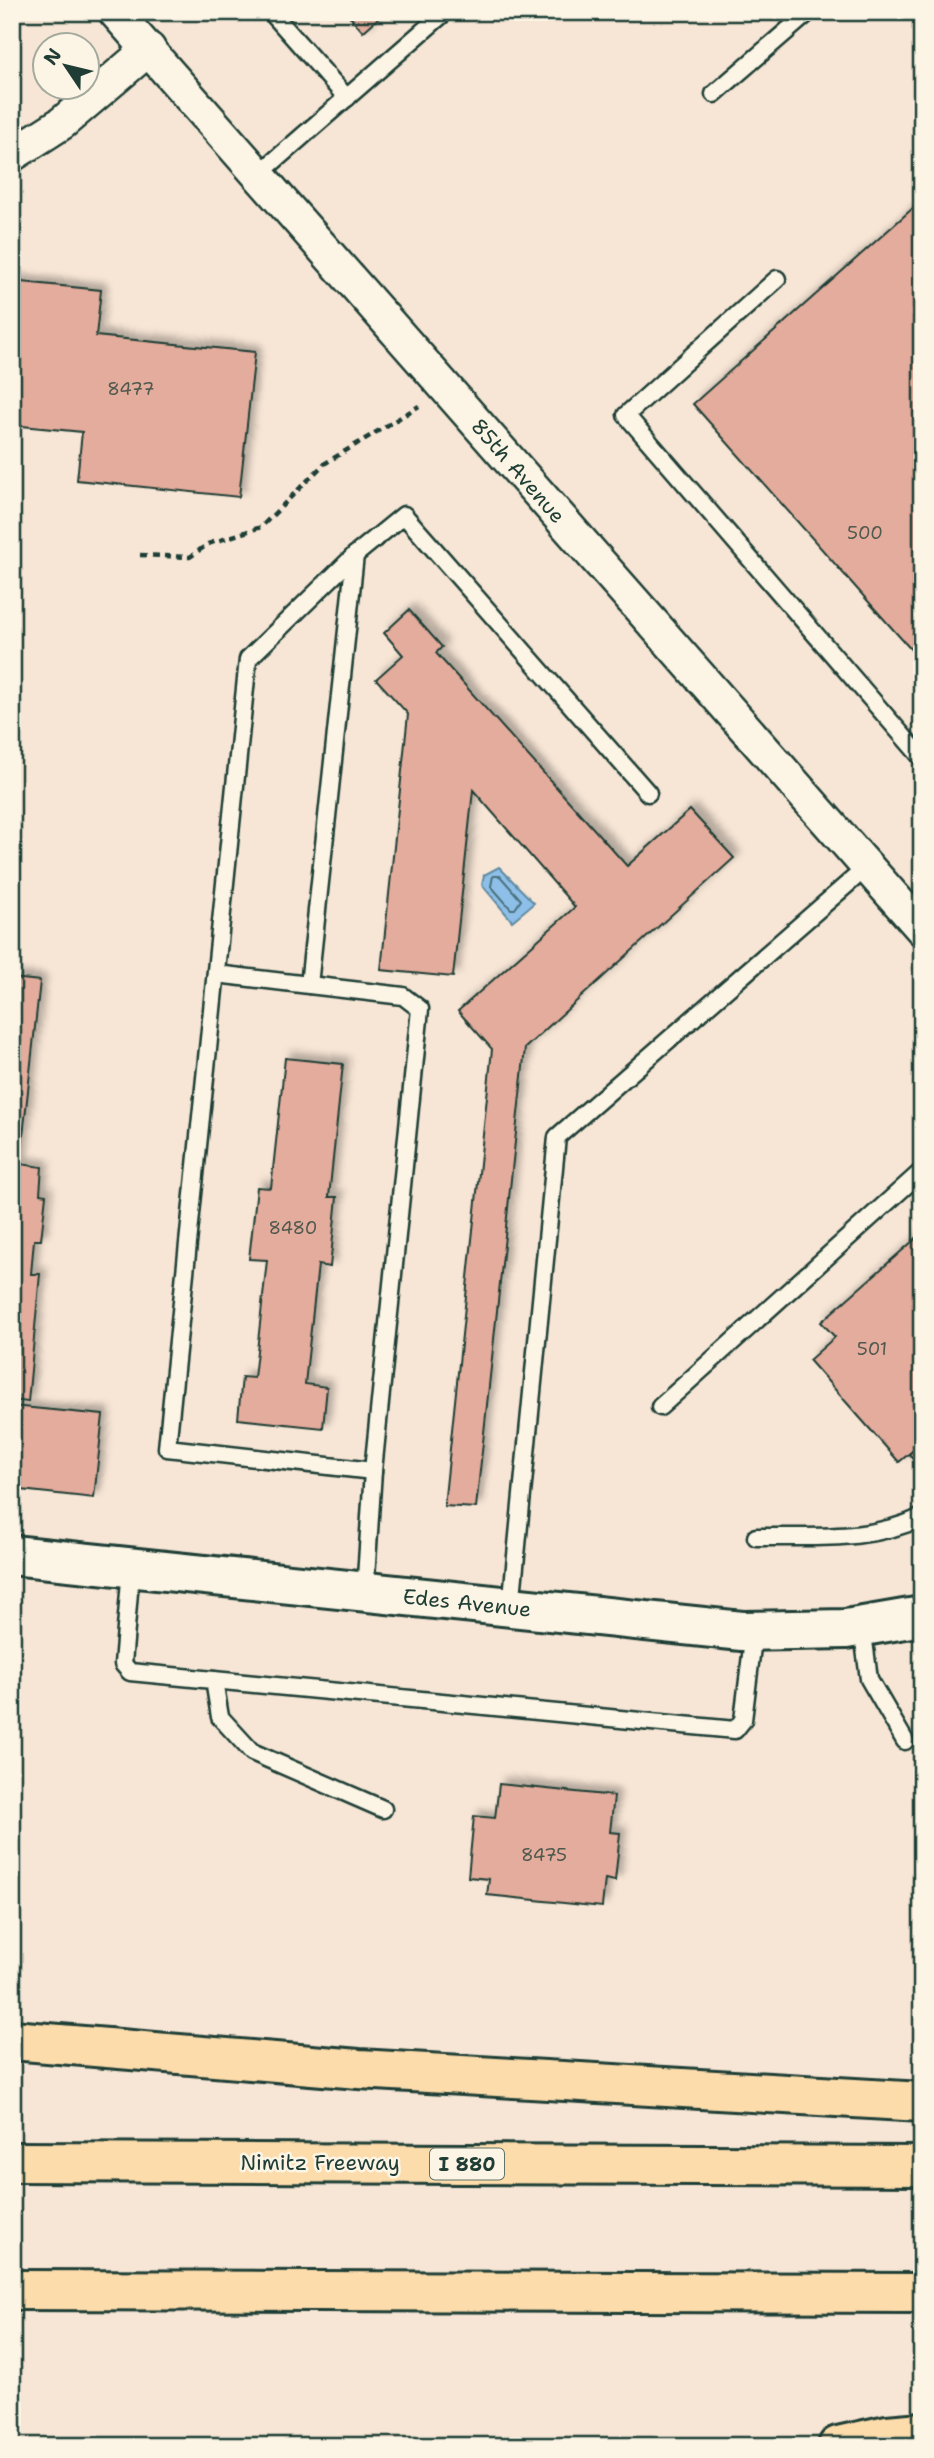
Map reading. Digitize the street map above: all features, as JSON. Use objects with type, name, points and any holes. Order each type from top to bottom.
[{"type":"highway","points":[[12,2040],[359,2070],[922,2102]]},
{"type":"highway","name":"Nimitz Freeway","points":[[12,2162],[922,2166]]},
{"type":"highway","points":[[12,2290],[922,2293]]},
{"type":"highway","points":[[12,2303],[76,2291]]},
{"type":"highway","points":[[838,2446],[887,2435],[922,2432]]},
{"type":"street","name":"85th Avenue","points":[[115,12],[922,929]]},
{"type":"street","points":[[12,155],[62,123],[149,49]]},
{"type":"street","name":"Edes Avenue","points":[[12,1555],[365,1593],[754,1630],[862,1626],[922,1616]]},
{"type":"lane","points":[[271,12],[347,98]]},
{"type":"lane","points":[[258,175],[445,12]]},
{"type":"lane","points":[[714,94],[809,12]]},
{"type":"lane","points":[[777,279],[626,415],[922,758]]},
{"type":"lane","points":[[373,1471],[167,1448],[248,659],[355,555],[404,515],[648,793]]},
{"type":"lane","points":[[309,985],[355,555]]},
{"type":"lane","points":[[511,1607],[556,1137],[867,867]]},
{"type":"lane","points":[[216,974],[403,996],[420,1009],[373,1471],[365,1593]]},
{"type":"lane","points":[[660,1407],[922,1171]]},
{"type":"lane","points":[[756,1537],[850,1536],[898,1528],[922,1517]]},
{"type":"lane","points":[[131,1567],[123,1664],[130,1672],[735,1730],[743,1720],[754,1630]]},
{"type":"lane","points":[[862,1626],[869,1678],[905,1741]]},
{"type":"lane","points":[[214,1680],[220,1717],[252,1752],[383,1809]]},
{"type":"path","points":[[140,555],[190,557],[208,544],[261,527],[324,464],[447,390]]},
{"type":"water","points":[[499,867],[534,903],[512,921],[482,885],[484,875]]},
{"type":"building","points":[[346,12],[385,12],[363,32]]},
{"type":"building","points":[[922,200],[922,662],[693,404]]},
{"type":"building","points":[[12,281],[101,290],[96,336],[255,352],[239,497],[77,480],[82,432],[12,425]]},
{"type":"building","points":[[409,610],[442,647],[436,653],[627,866],[690,810],[734,858],[525,1048],[476,1508],[444,1506],[492,1049],[458,1011],[575,907],[473,790],[453,977],[381,970],[408,714],[376,679],[403,655],[384,633]]},
{"type":"building","points":[[12,978],[40,981],[20,1164],[42,1167],[40,1194],[46,1195],[41,1240],[34,1240],[31,1274],[40,1274],[28,1402],[12,1400]]},
{"type":"building","points":[[285,1058],[343,1064],[329,1197],[337,1197],[330,1267],[318,1265],[305,1384],[327,1387],[323,1428],[238,1419],[242,1377],[254,1378],[267,1260],[249,1259],[257,1187],[271,1188]]},
{"type":"building","points":[[922,1233],[922,1443],[899,1462],[809,1360],[835,1337],[821,1322]]},
{"type":"building","points":[[12,1406],[103,1415],[94,1498],[12,1489]]},
{"type":"building","points":[[922,1443],[922,1469],[909,1454]]},
{"type":"building","points":[[499,1784],[614,1796],[610,1832],[620,1833],[615,1881],[605,1879],[602,1907],[487,1895],[489,1879],[468,1877],[474,1816],[495,1818]]}]
